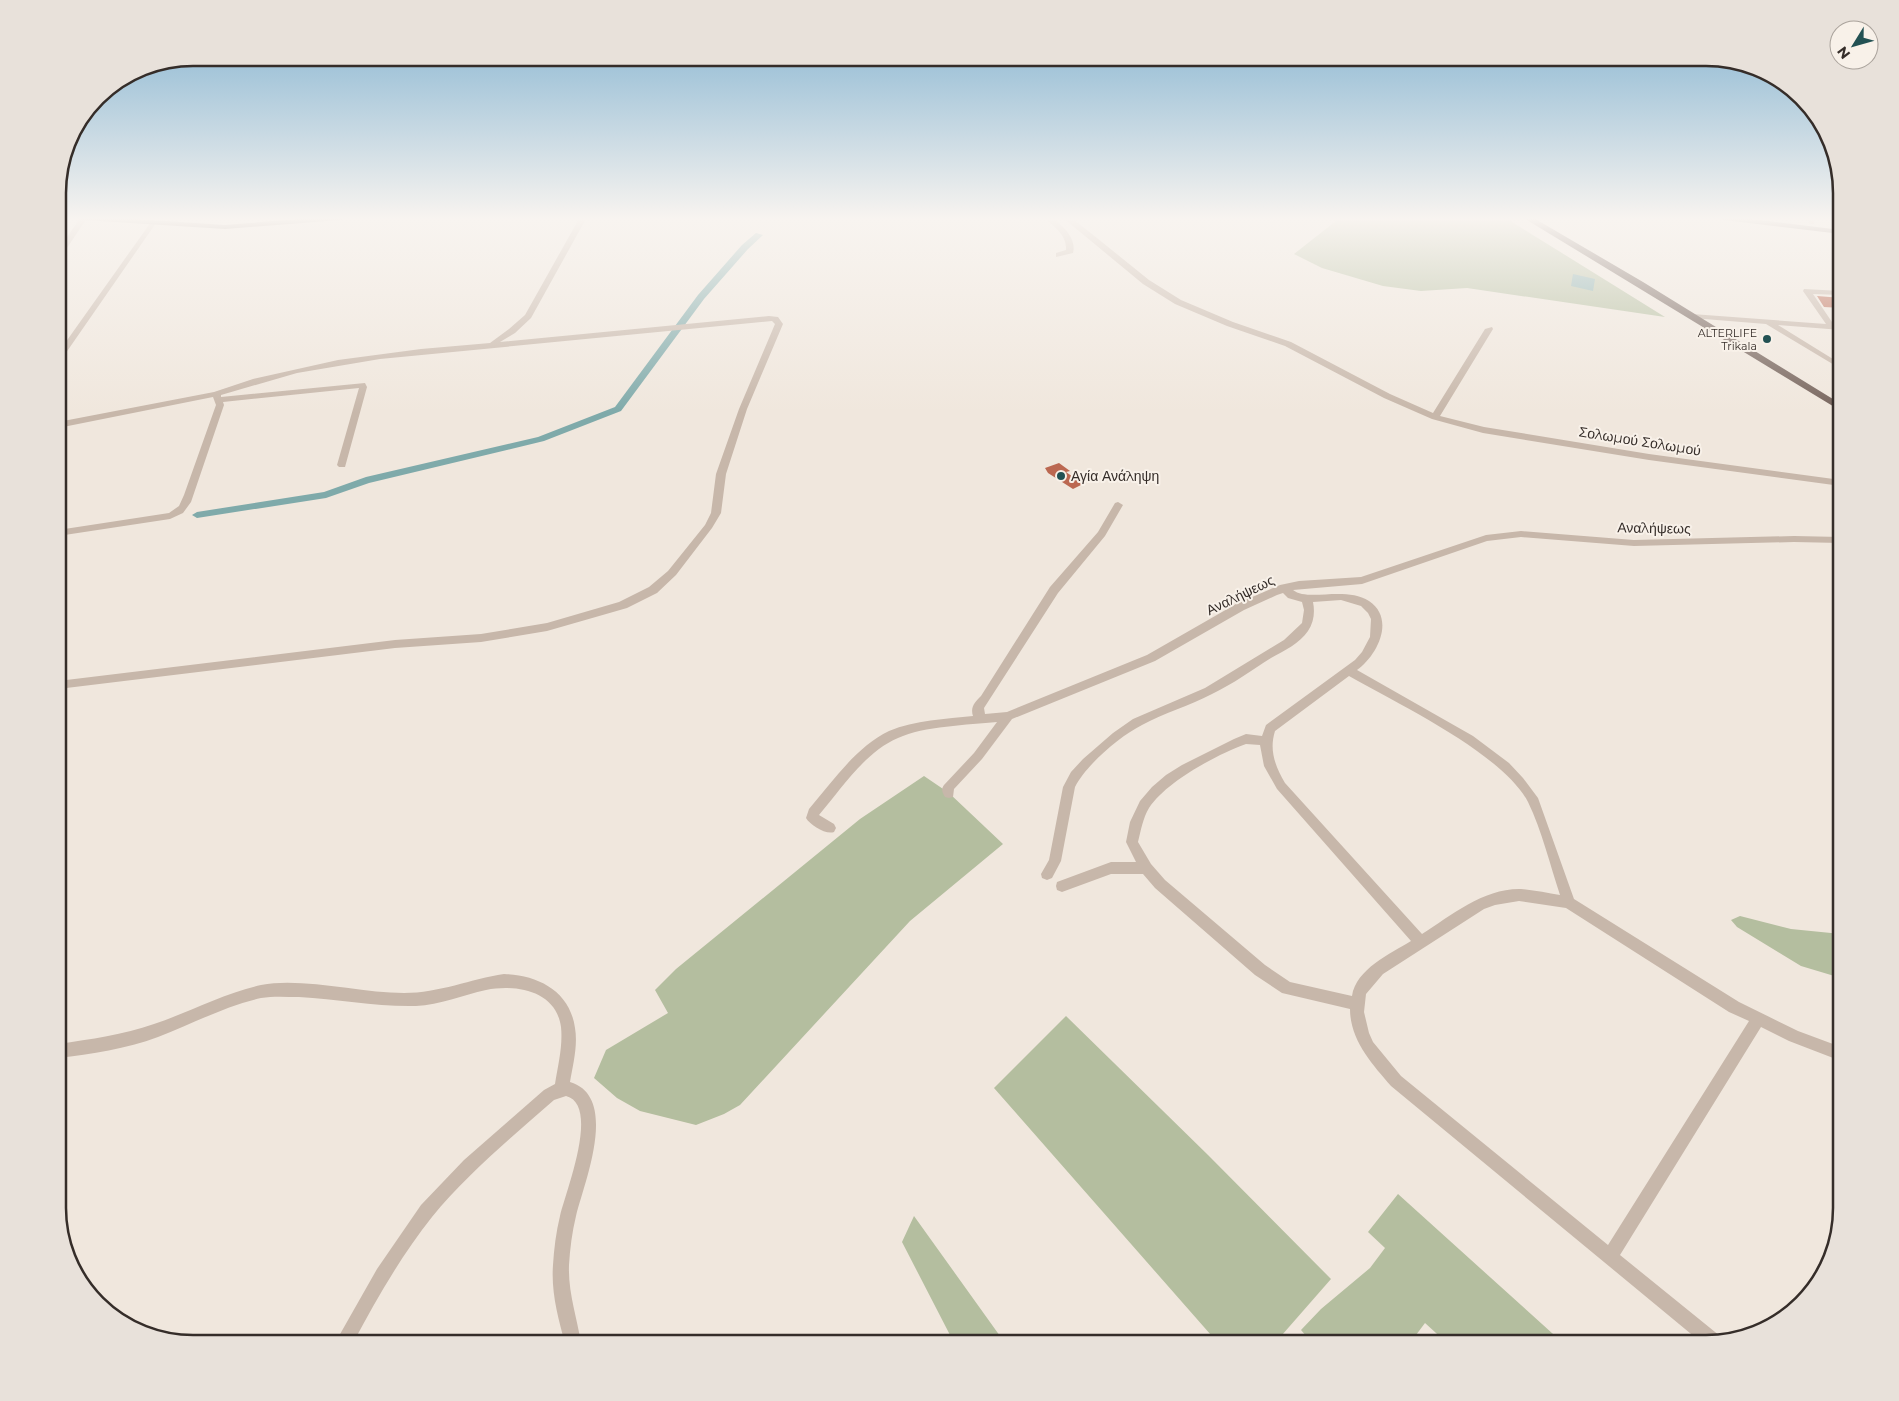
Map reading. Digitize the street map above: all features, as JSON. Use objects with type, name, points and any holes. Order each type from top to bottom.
[{"type":"main road","points":[[1637,282],[1833,402]]},
{"type":"street","points":[[67,345],[111,282]]},
{"type":"street","points":[[490,344],[512,331],[528,316],[547,282]]},
{"type":"street","name":"Σολωμού Σολωμού","points":[[1147,282],[1178,302],[1230,324],[1288,344],[1375,390],[1435,417],[1483,430],[1658,458],[1833,482]]},
{"type":"street","points":[[1832,328],[1807,292],[1833,293]]},
{"type":"street","points":[[1692,316],[1832,328]]},
{"type":"street","points":[[67,684],[181,668],[395,644],[481,638],[547,628],[624,605],[653,590],[672,573],[710,526],[716,513],[721,474],[743,409],[779,324],[775,318],[769,318],[571,338],[490,344],[362,359],[268,377],[217,397]]},
{"type":"street","points":[[1767,322],[1833,361]]},
{"type":"street","points":[[1435,417],[1489,329]]},
{"type":"street","points":[[67,423],[217,397],[362,385],[364,387],[353,418],[342,465]]},
{"type":"street","points":[[67,532],[170,516],[177,513],[184,506],[194,482],[220,405],[217,397]]},
{"type":"street","points":[[983,719],[978,714],[978,707],[985,699],[1054,590],[1102,534],[1118,504]]},
{"type":"street","name":"Αναλήψεως","points":[[830,828],[812,818],[813,813],[856,763],[876,745],[905,730],[1008,716],[1151,658],[1240,607],[1284,588],[1298,585],[1362,580],[1416,563],[1477,540],[1509,534],[1634,543],[1833,540]]},
{"type":"street","points":[[1284,588],[1292,595],[1307,598],[1354,599],[1373,611],[1377,621],[1375,641],[1367,655],[1349,671],[1270,728],[1266,741],[1268,761],[1281,786],[1420,941]]},
{"type":"street","points":[[1047,874],[1055,861],[1069,787],[1075,775],[1087,762],[1117,736],[1137,722],[1209,691],[1288,643],[1303,630],[1307,623],[1310,610],[1307,598]]},
{"type":"street","points":[[1349,671],[1469,740],[1504,766],[1519,781],[1532,798],[1540,817],[1569,903]]},
{"type":"street","points":[[949,794],[948,788],[978,756],[1008,716]]},
{"type":"street","points":[[1266,741],[1246,739],[1172,776],[1142,805],[1133,831],[1132,842],[1146,868],[1160,884],[1260,970],[1287,988],[1357,1004]]},
{"type":"street","points":[[1062,886],[1111,868],[1146,868]]},
{"type":"street","points":[[1706,1335],[1611,1255],[1396,1080],[1368,1046],[1358,1020],[1357,1004],[1363,986],[1378,970],[1420,941],[1479,905],[1494,899],[1528,895],[1569,903],[1758,1020],[1833,1051]]},
{"type":"street","points":[[67,1049],[139,1037],[225,1002],[263,992],[289,990],[390,999],[420,999],[447,995],[500,980],[524,980],[540,986],[552,996],[559,1003],[567,1018],[568,1038],[562,1089]]},
{"type":"street","points":[[1611,1255],[1758,1020]]},
{"type":"street","points":[[349,1335],[408,1236],[429,1209],[469,1168],[535,1108],[552,1093],[562,1089],[574,1091],[583,1098],[587,1108],[590,1128],[586,1151],[568,1217],[562,1256],[561,1280],[571,1335]]},
{"type":"green space","points":[[1371,282],[1609,282],[1665,317],[1467,288],[1421,291]]},
{"type":"green space","points":[[924,776],[949,793],[1003,844],[910,921],[740,1105],[724,1114],[696,1125],[640,1111],[617,1098],[594,1078],[606,1050],[668,1013],[655,990],[676,969],[860,819]]},
{"type":"green space","points":[[1740,916],[1791,929],[1833,933],[1833,976],[1801,966],[1737,927],[1731,920]]},
{"type":"green space","points":[[1066,1016],[1331,1279],[1282,1335],[1211,1335],[994,1088]]},
{"type":"green space","points":[[1398,1194],[1554,1335],[1438,1335],[1425,1323],[1416,1335],[1305,1335],[1301,1330],[1321,1309],[1370,1268],[1385,1248],[1368,1232]]},
{"type":"green space","points":[[914,1216],[999,1335],[950,1335],[902,1242]]},
{"type":"water","points":[[1572,282],[1594,282],[1593,291],[1571,286]]},
{"type":"building","points":[[1817,296],[1833,297],[1833,308],[1824,307]]},
{"type":"building","name":"Αγία Ανάληψη","points":[[1059,463],[1070,471],[1066,472],[1083,484],[1073,489],[1048,473],[1045,468]]},
{"type":"waterway","points":[[197,515],[326,495],[366,480],[541,439],[618,409],[714,282]]},
{"type":"place","name":"ALTERLIFE Trikala","points":[[1767,339]]},
{"type":"place","name":"Αγία Ανάληψη","points":[[1061,476]]}]
